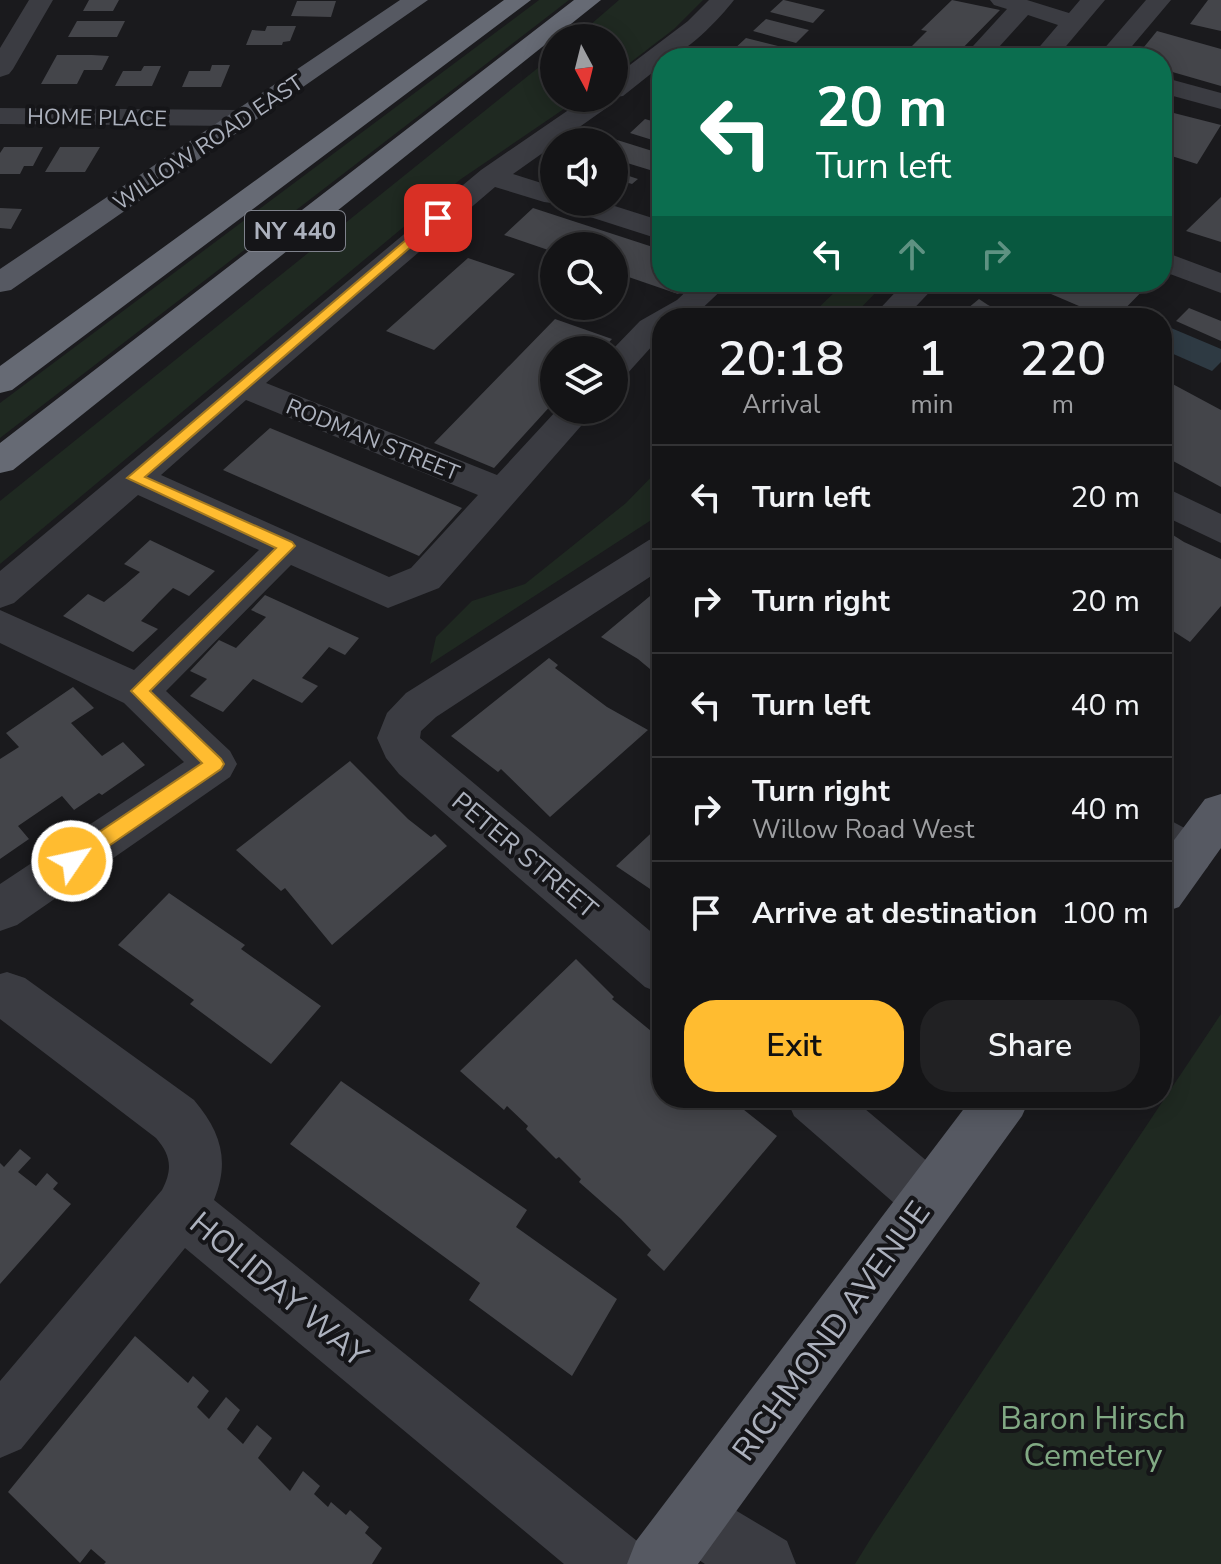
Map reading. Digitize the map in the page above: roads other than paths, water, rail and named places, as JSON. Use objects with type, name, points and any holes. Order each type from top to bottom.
[{"type":"highway","name":"NY 440","points":[[0,382],[519,0]]},
{"type":"highway","name":"NY 440","points":[[0,461],[589,0]]},
{"type":"main road","name":"WILLOW ROAD EAST","points":[[0,283],[416,0]]},
{"type":"main road","points":[[1176,845],[1221,813]]},
{"type":"main road","name":"RICHMOND AVENUE","points":[[676,1542],[996,1108]]},
{"type":"street","points":[[0,69],[41,0]]},
{"type":"street","points":[[668,48],[697,26],[722,0]]},
{"type":"street","points":[[1052,48],[1093,0]]},
{"type":"street","points":[[1118,48],[1159,0]]},
{"type":"street","points":[[982,48],[1012,4],[1075,22]]},
{"type":"street","points":[[628,79],[652,61]]},
{"type":"street","points":[[1172,88],[1221,101]]},
{"type":"street","points":[[0,593],[491,176],[583,112]]},
{"type":"street","name":"HOME PLACE","points":[[0,116],[242,118]]},
{"type":"street","points":[[491,176],[540,192]]},
{"type":"street","points":[[615,216],[652,228]]},
{"type":"street","points":[[1172,264],[1221,284]]},
{"type":"street","points":[[686,308],[704,292]]},
{"type":"street","points":[[897,308],[913,292]]},
{"type":"street","points":[[628,353],[652,327]]},
{"type":"street","name":"RODMAN STREET","points":[[242,386],[503,491]]},
{"type":"street","points":[[134,478],[388,593],[425,578],[563,424]]},
{"type":"street","points":[[1172,504],[1221,530]]},
{"type":"street","points":[[139,691],[287,546]]},
{"type":"street","name":"PETER STREET","points":[[652,556],[421,705],[407,717],[398,732],[399,747],[414,761],[652,963]]},
{"type":"street","points":[[0,625],[139,691],[215,764],[0,910]]},
{"type":"street","name":"HOLIDAY WAY","points":[[7,995],[175,1119],[189,1134],[197,1170],[195,1182],[181,1209],[614,1564]]},
{"type":"street","points":[[824,1108],[928,1197]]},
{"type":"street","points":[[0,1428],[181,1209]]},
{"type":"street","points":[[676,1542],[764,1564]]},
{"type":"park label","name":"Baron Hirsch Cemetery","points":[[1093,1436]]}]
